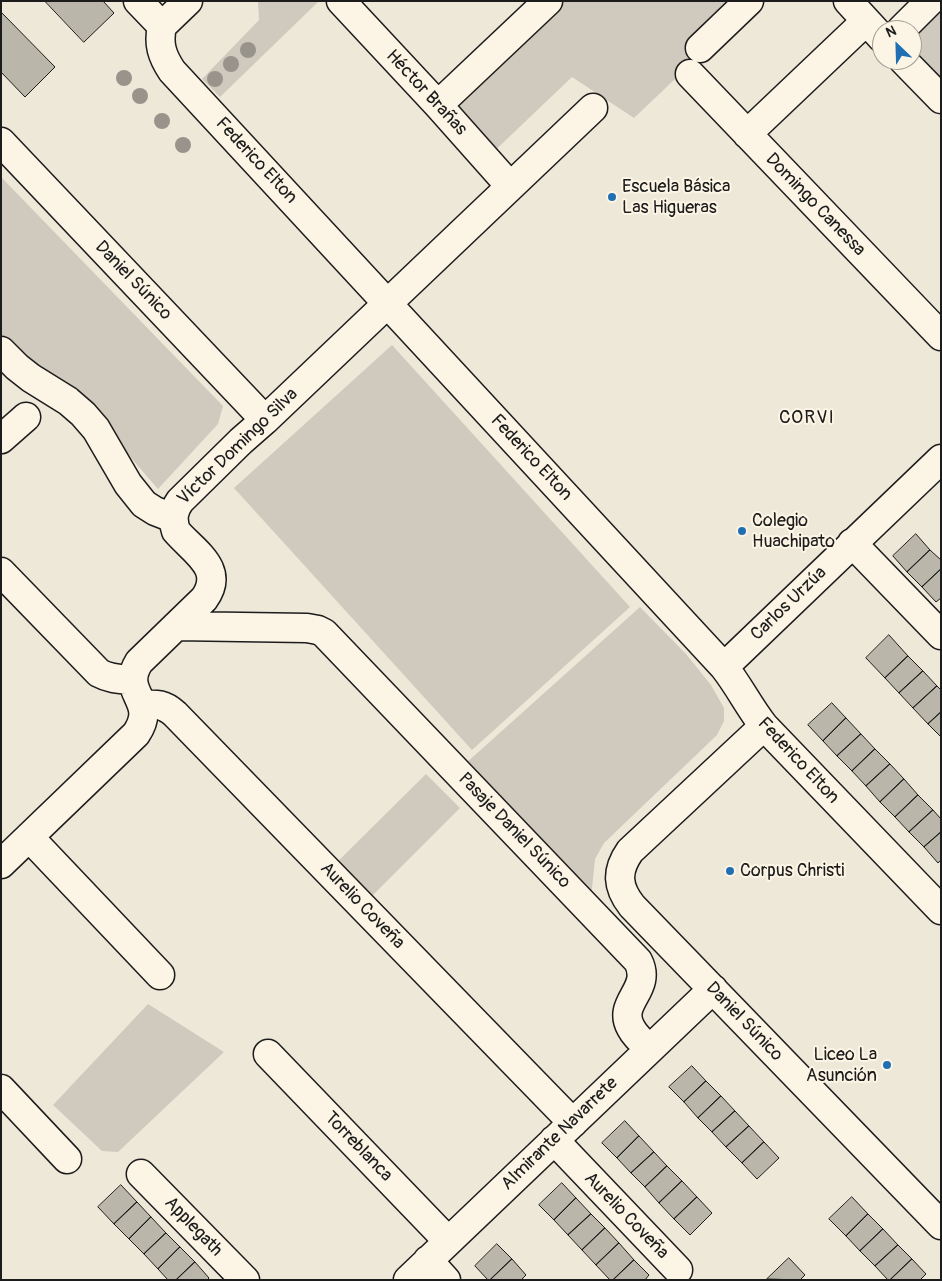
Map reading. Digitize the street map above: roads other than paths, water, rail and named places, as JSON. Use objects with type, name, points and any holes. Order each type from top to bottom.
[{"type":"street","points":[[138,1],[162,26],[188,1]]},
{"type":"street","name":"Héctor Brañas","points":[[342,1],[510,186]]},
{"type":"street","points":[[438,105],[548,1]]},
{"type":"street","points":[[700,48],[749,1]]},
{"type":"street","points":[[848,1],[872,27]]},
{"type":"street","points":[[911,20],[930,1]]},
{"type":"street","name":"Federico Elton","points":[[162,26],[161,51],[172,71],[724,667],[736,682],[754,714],[764,726],[941,910]]},
{"type":"street","points":[[748,134],[872,31]]},
{"type":"street","points":[[913,70],[941,99]]},
{"type":"street","name":"Domingo Canessa","points":[[690,74],[941,336]]},
{"type":"street","name":"Víctor Domingo Silva","points":[[132,680],[134,670],[139,662],[210,591],[212,582],[211,572],[207,564],[176,531],[173,518],[175,508],[180,501],[593,108]]},
{"type":"street","name":"Daniel Súnico","points":[[1,142],[265,420]]},
{"type":"street","points":[[1,351],[31,378],[68,401],[83,414],[96,429],[128,484],[144,504],[155,511],[173,518]]},
{"type":"street","points":[[1,439],[26,417]]},
{"type":"street","name":"Carlos Urzúa","points":[[724,667],[941,459]]},
{"type":"street","points":[[852,543],[941,635]]},
{"type":"street","points":[[1,572],[99,673],[115,679],[132,680],[134,690],[143,705],[144,715],[142,725],[136,734],[11,848],[160,975]]},
{"type":"street","name":"Pasaje Daniel Súnico","points":[[176,626],[307,628],[324,633],[638,960],[642,980],[629,1006],[627,1013],[628,1021],[633,1032],[650,1050]]},
{"type":"street","name":"Aurelio Coveña","points":[[143,705],[161,705],[169,708],[175,714],[563,1131],[678,1270]]},
{"type":"street","name":"Daniel Súnico","points":[[764,726],[630,851],[624,859],[621,868],[621,888],[625,898],[632,906],[941,1225]]},
{"type":"street","name":"Almirante Navarrete","points":[[408,1280],[437,1270],[448,1241],[713,990]]},
{"type":"street","name":"Torreblanca","points":[[268,1054],[448,1241]]},
{"type":"street","points":[[1,1089],[67,1159]]},
{"type":"street","name":"Applegath","points":[[141,1174],[245,1280]]},
{"type":"place","name":"Escuela Básica Las Higueras","points":[[612,197]]},
{"type":"place","name":"Colegio Huachipato","points":[[742,531]]},
{"type":"place","name":"Corpus Christi","points":[[730,871]]},
{"type":"place","name":"Liceo La Asunción","points":[[887,1065]]},
{"type":"district","name":"CORVI","points":[[807,418]]}]
